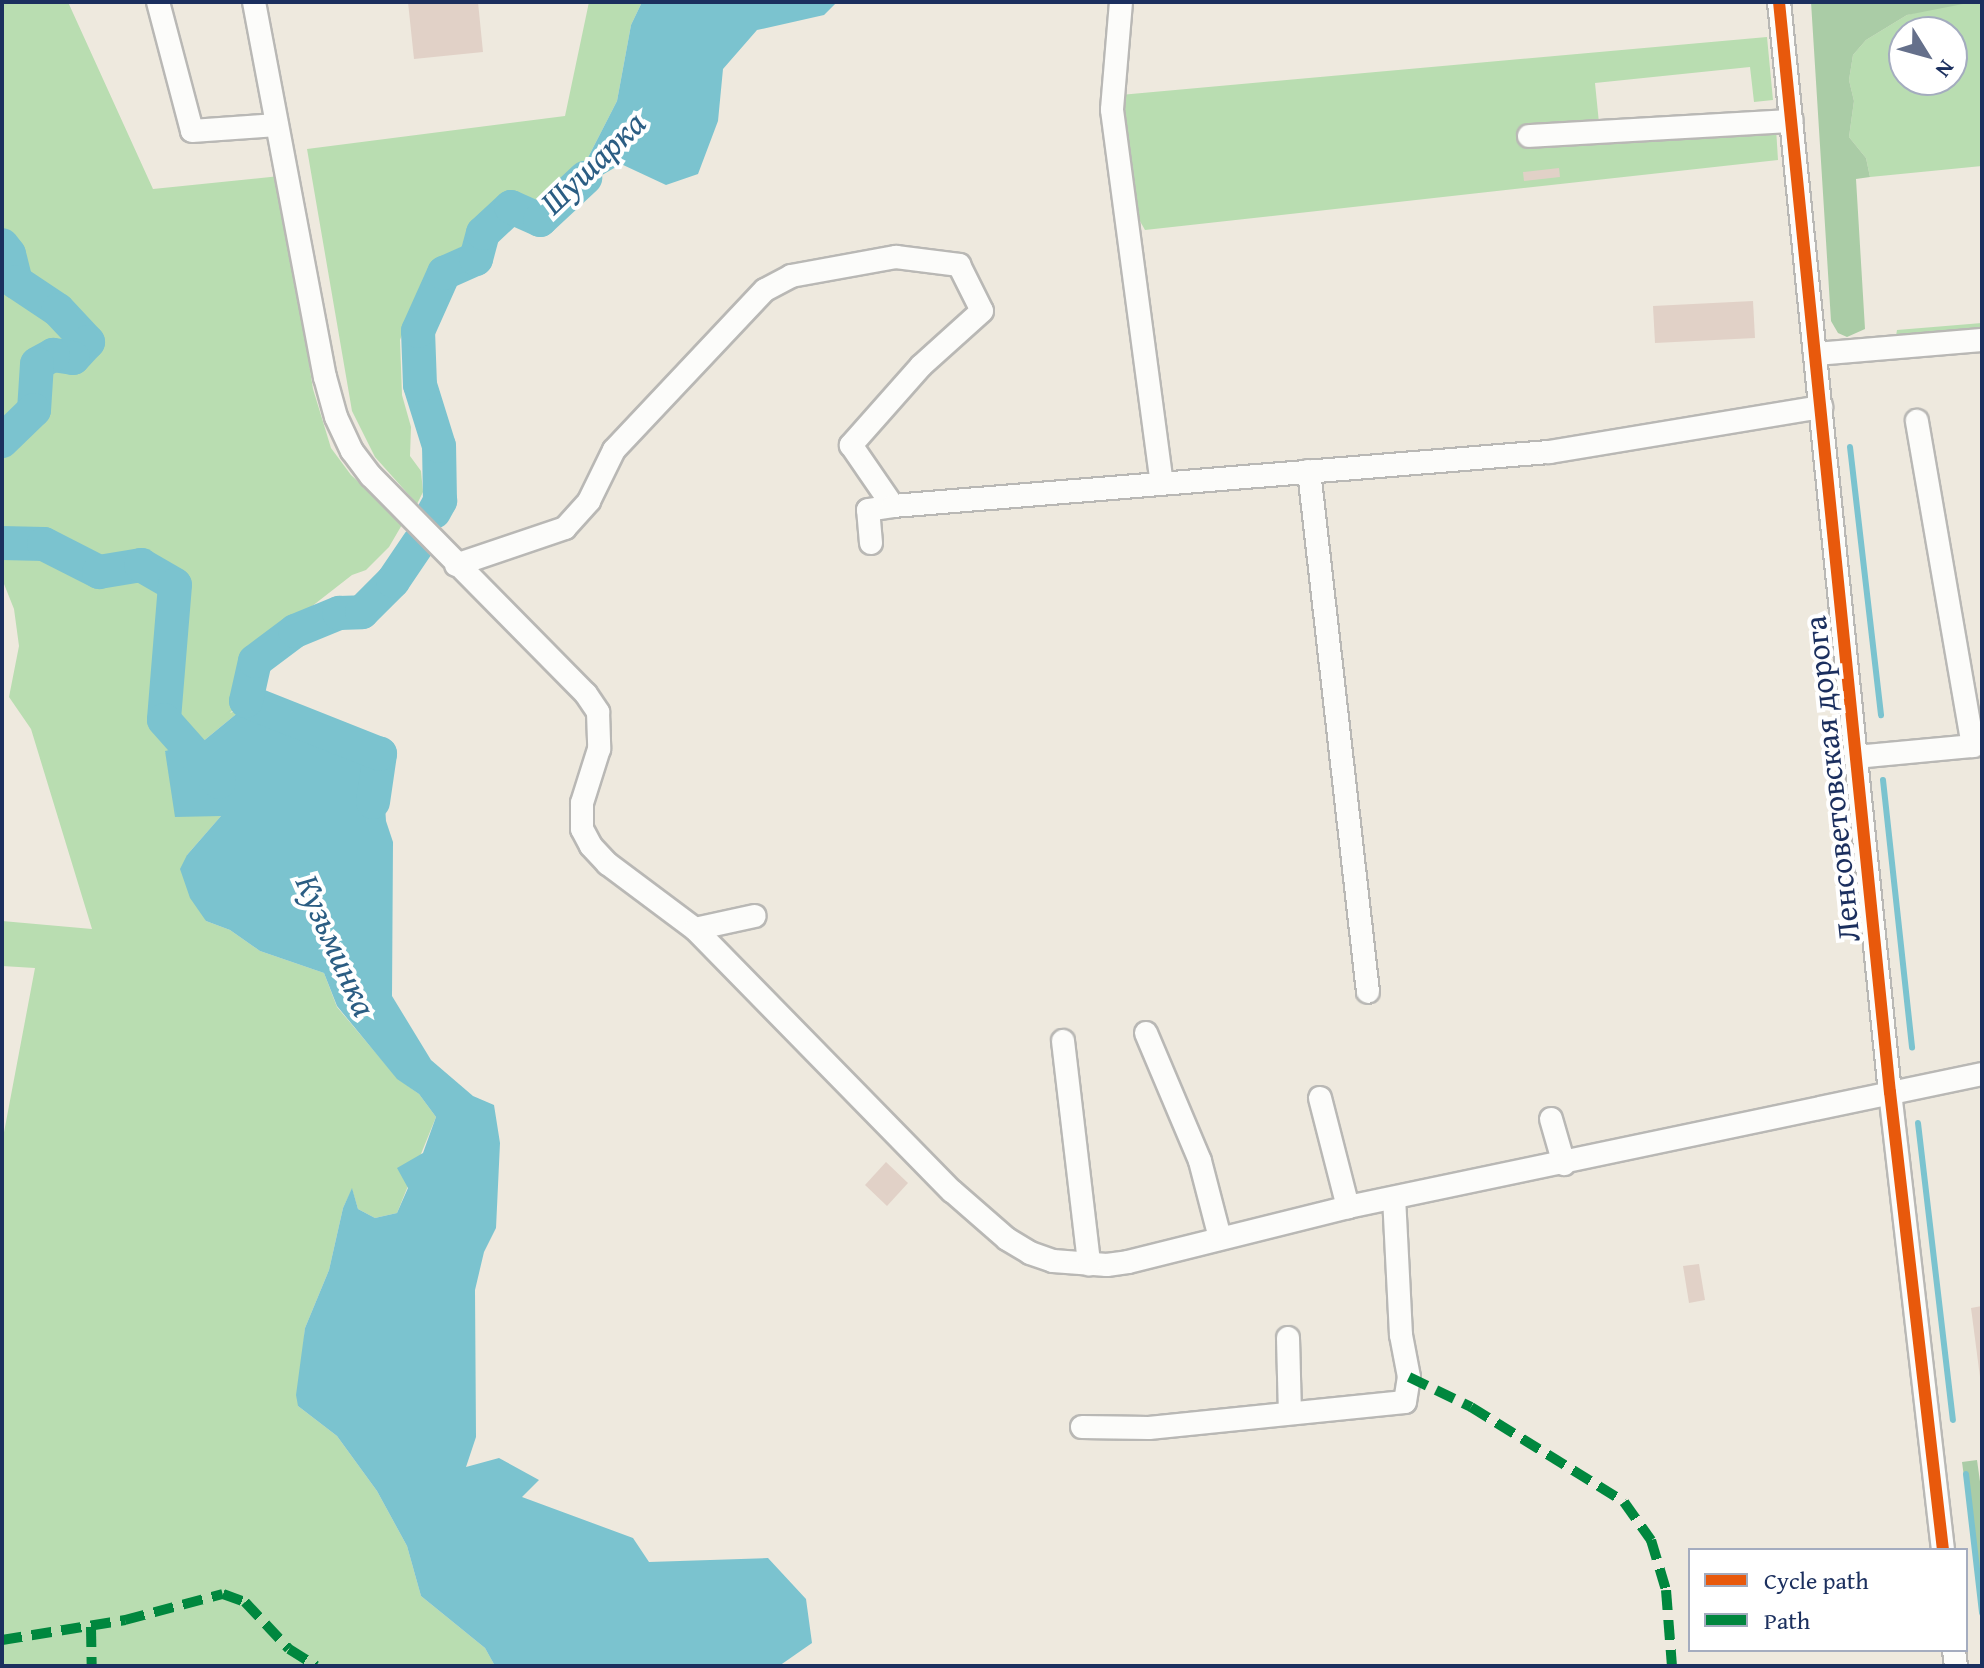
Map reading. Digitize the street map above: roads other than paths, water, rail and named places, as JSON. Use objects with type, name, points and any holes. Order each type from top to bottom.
[{"type":"street","points":[[158,2],[192,131],[277,125]]},
{"type":"street","points":[[254,2],[336,417],[352,451],[371,476],[586,694],[598,712],[599,749],[582,803],[582,829],[591,846],[608,864],[695,929],[982,1219],[1030,1253],[1053,1261],[1089,1264],[1128,1262],[1348,1207],[1982,1074]]},
{"type":"street","points":[[1121,2],[1112,110],[1162,483]]},
{"type":"street","name":"Ленсоветовская дорога","points":[[1779,2],[1890,1092],[1943,1548]]},
{"type":"street","points":[[1529,136],[1792,121]]},
{"type":"street","points":[[456,565],[565,528],[589,501],[614,450],[765,290],[791,276],[896,257],[959,265],[982,311],[921,366],[851,445],[893,506]]},
{"type":"street","points":[[1815,354],[1982,340]]},
{"type":"street","points":[[871,543],[868,510],[893,506],[1549,452],[1821,407]]},
{"type":"street","points":[[1856,757],[1973,746],[1917,421]]},
{"type":"street","points":[[1309,471],[1368,992]]},
{"type":"street","points":[[695,929],[755,916]]},
{"type":"street","points":[[1146,1033],[1200,1161],[1210,1211],[1220,1238]]},
{"type":"street","points":[[1063,1041],[1089,1264]]},
{"type":"street","points":[[1320,1098],[1348,1207]]},
{"type":"street","points":[[1551,1119],[1564,1164]]},
{"type":"street","points":[[1082,1427],[1149,1428],[1405,1402],[1409,1377],[1401,1335],[1394,1199]]},
{"type":"street","points":[[1288,1338],[1290,1412]]},
{"type":"water","points":[[642,2],[837,2],[824,15],[757,30],[723,69],[718,121],[698,174],[666,185],[621,164],[585,185],[556,214],[547,206],[577,179],[617,101],[631,25]]},
{"type":"water","points":[[246,706],[382,758],[386,821],[393,842],[392,996],[431,1060],[473,1096],[494,1105],[500,1143],[496,1228],[484,1252],[475,1290],[476,1437],[466,1467],[499,1458],[539,1480],[522,1497],[633,1538],[649,1562],[768,1558],[806,1599],[812,1643],[779,1666],[495,1666],[485,1648],[421,1596],[407,1546],[377,1491],[337,1436],[298,1406],[296,1395],[305,1328],[329,1270],[343,1208],[352,1188],[358,1209],[375,1218],[397,1213],[408,1188],[397,1168],[423,1153],[436,1117],[419,1094],[397,1079],[337,1006],[324,973],[260,951],[230,930],[206,921],[190,898],[180,869],[187,855],[221,816],[175,817],[165,751],[201,743]]},
{"type":"waterway","name":"Шушарка","points":[[434,512],[440,501],[439,446],[420,385],[418,331],[444,273],[476,259],[483,233],[511,207],[540,220],[585,178]]},
{"type":"waterway","name":"Кузьминка","points":[[2,245],[9,254],[16,282],[58,310],[88,342],[73,358],[53,355],[37,364],[34,410],[2,441]]},
{"type":"waterway","points":[[1850,447],[1881,715]]},
{"type":"waterway","name":"Кузьминка","points":[[2,543],[44,544],[99,572],[141,565],[175,585],[164,720],[219,782]]},
{"type":"waterway","name":"Шушарка","points":[[373,802],[380,754],[246,701],[255,661],[295,631],[339,613],[362,612],[393,581],[418,544]]},
{"type":"waterway","points":[[1883,780],[1912,1047]]},
{"type":"waterway","points":[[1918,1123],[1953,1420]]},
{"type":"waterway","points":[[1966,1474],[1982,1613]]}]
